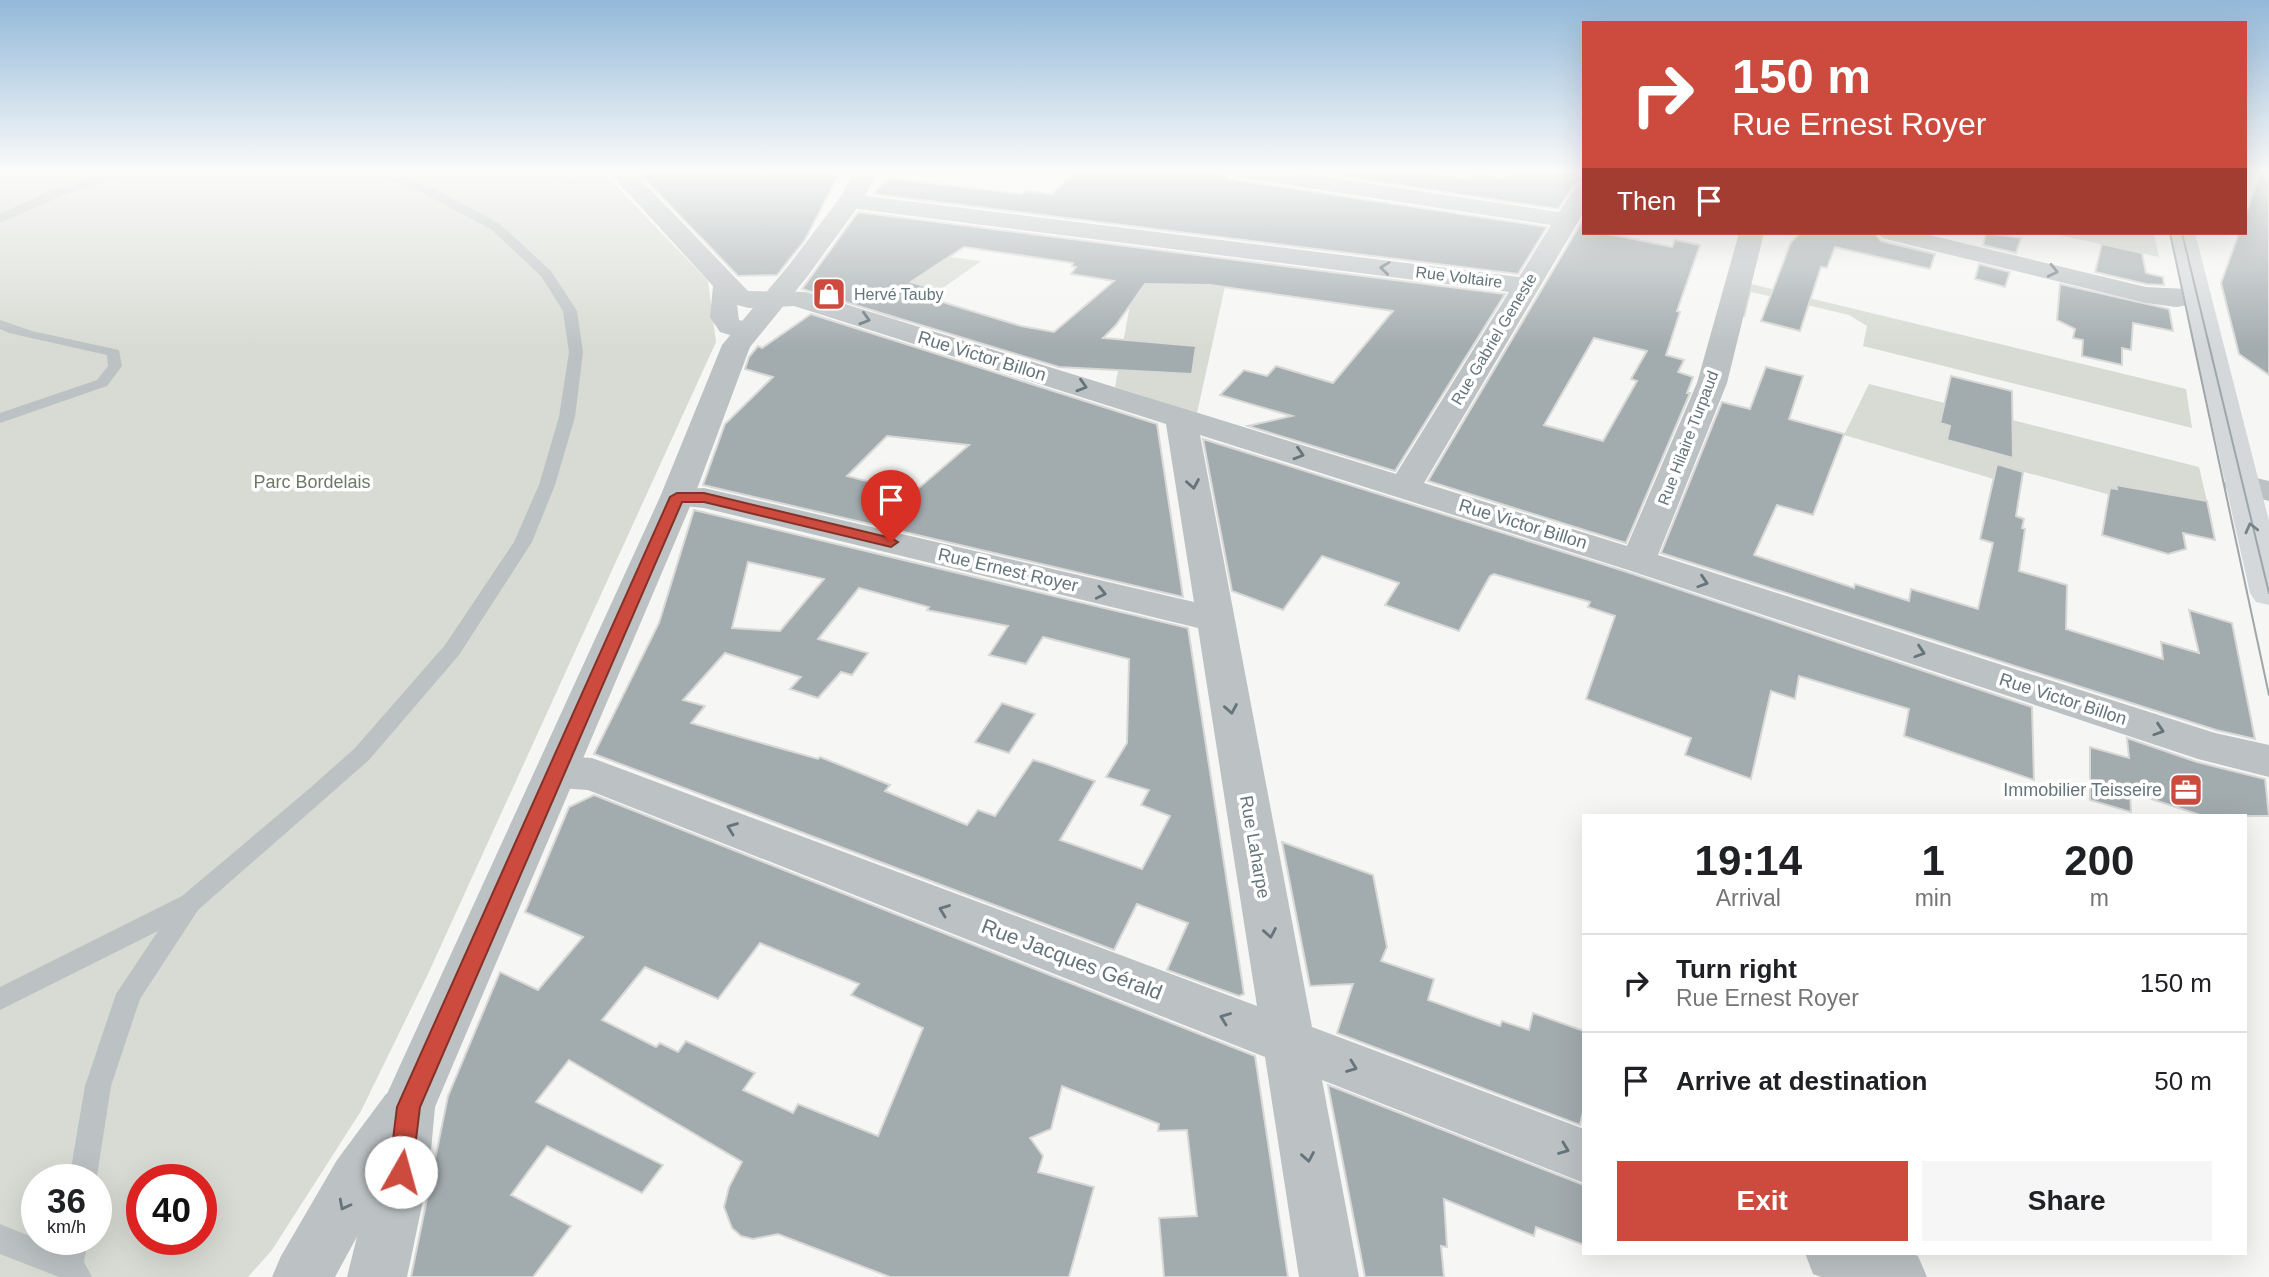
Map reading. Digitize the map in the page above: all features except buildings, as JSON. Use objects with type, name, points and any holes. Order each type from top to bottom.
[{"type":"main road","points":[[2182,235],[2197,296],[2255,487],[2269,593]]},
{"type":"street","points":[[674,230],[726,286],[723,316],[726,325],[732,330],[746,331]]},
{"type":"street","points":[[302,1277],[357,1180],[408,1107],[677,497],[729,359],[746,331],[775,299],[828,230]]},
{"type":"street","name":"Rue Voltaire","points":[[1077,230],[1526,286]]},
{"type":"street","name":"Rue Gabriel Geneste","points":[[1405,487],[1560,230]]},
{"type":"street","name":"Rue Hilaire Turpaud","points":[[1638,561],[1712,383],[1751,235]]},
{"type":"street","points":[[1899,235],[2146,295],[2176,299],[2197,296]]},
{"type":"street","name":"Rue Victor Billon","points":[[726,286],[738,297],[796,298],[1405,487],[2213,748],[2269,761]]},
{"type":"street","name":"Rue Laharpe","points":[[1181,417],[1329,1277]]},
{"type":"street","name":"Rue Ernest Royer","points":[[677,497],[704,498],[1216,620]]},
{"type":"street","name":"Rue Jacques Gérald","points":[[558,772],[592,774],[1582,1155]]},
{"type":"street","points":[[377,1277],[401,1172],[408,1107]]},
{"type":"street","points":[[1839,1255],[1897,1277]]},
{"type":"lane","points":[[0,999],[190,902],[362,754],[452,650],[523,542],[547,485],[567,416],[573,381],[575,339],[570,311],[546,274],[499,230]]},
{"type":"lane","points":[[0,324],[23,337],[99,347],[114,353],[115,366],[102,383],[0,418]]},
{"type":"lane","points":[[86,1164],[98,1086],[129,994],[190,902]]},
{"type":"lane","points":[[0,1239],[73,1261]]},
{"type":"green space","name":"Parc Bordelais","points":[[0,230],[658,230],[708,281],[716,342],[428,974],[361,1111],[272,1250],[248,1277],[0,1277]]},
{"type":"green space","points":[[2059,235],[2154,235],[2159,257]]},
{"type":"green space","points":[[950,257],[981,261],[898,320],[863,308]]},
{"type":"green space","points":[[1153,272],[1226,282],[1197,413],[1115,387],[1134,283]]},
{"type":"green space","points":[[1747,283],[2186,389],[2192,428],[1863,346],[1867,326],[1849,315],[1751,292],[1745,317],[1734,314]]},
{"type":"green space","points":[[1869,384],[2199,467],[2210,514],[2137,502],[2024,472],[2021,487],[1844,435]]},
{"type":"tram line","points":[[2170,235],[2269,695]]},
{"type":"tram line","points":[[2182,235],[2269,593]]},
{"type":"place","name":"Hervé Tauby","points":[[829,294]]},
{"type":"place","name":"Immobilier Teisseire","points":[[2186,790]]},
{"type":"route","points":[[401,1172],[408,1107],[677,497],[704,498],[891,542]]}]
